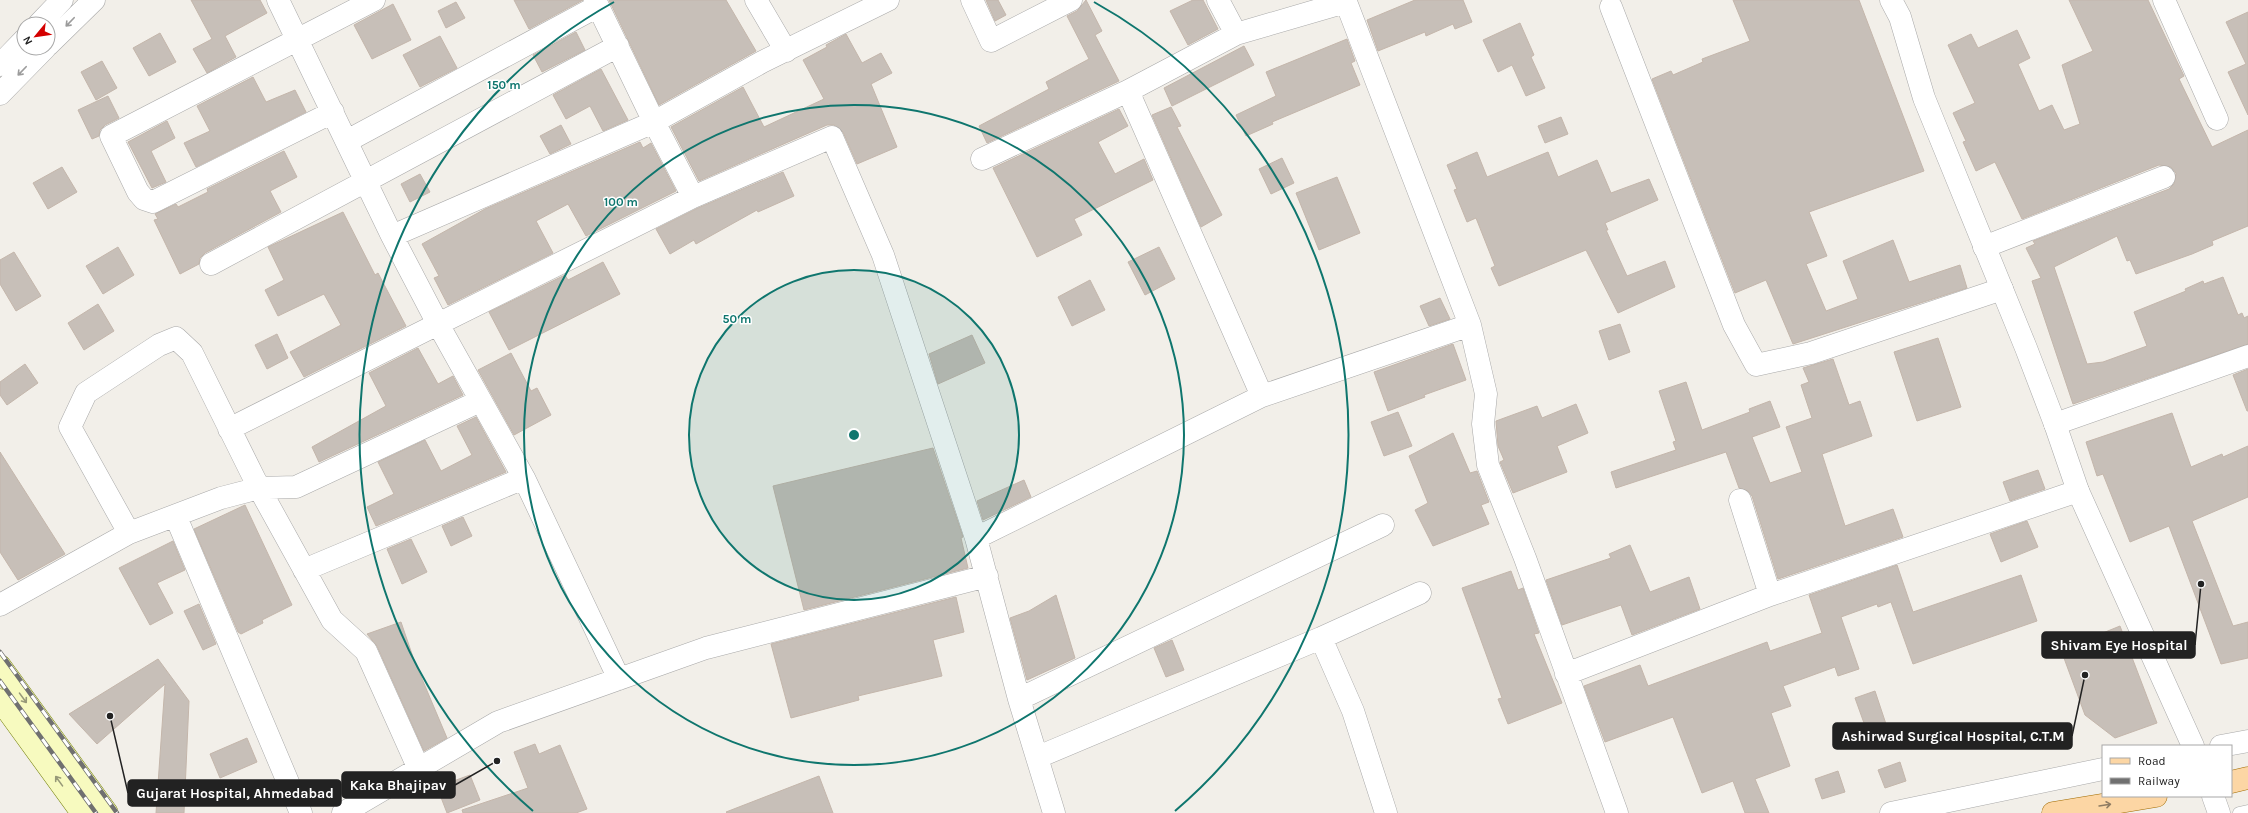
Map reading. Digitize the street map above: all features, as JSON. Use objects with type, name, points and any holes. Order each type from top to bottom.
[{"type":"main road","points":[[0,666],[107,813]]},
{"type":"main road","points":[[0,700],[82,813]]},
{"type":"main road","points":[[2232,782],[2248,778]]},
{"type":"main road","points":[[2052,813],[2150,797]]},
{"type":"street","points":[[47,16],[62,0]]},
{"type":"street","points":[[56,37],[94,0]]},
{"type":"street","points":[[278,0],[392,236],[438,324],[524,478],[619,679]]},
{"type":"street","points":[[333,112],[153,202],[144,199],[138,192],[111,136],[296,40],[298,41],[374,0]]},
{"type":"street","points":[[757,0],[786,51]]},
{"type":"street","points":[[392,236],[654,122],[762,62],[888,0]]},
{"type":"street","points":[[972,0],[991,41],[1071,0]]},
{"type":"street","points":[[1218,0],[1236,34]]},
{"type":"street","points":[[1892,0],[1900,17],[1924,98],[2055,424],[2078,491],[2193,745]]},
{"type":"street","points":[[2164,0],[2217,119]]},
{"type":"street","points":[[982,159],[1128,91],[1236,34],[1346,2],[1470,325],[1486,394],[1483,424],[1488,465],[1525,558],[1616,813]]},
{"type":"street","points":[[347,141],[596,3],[654,122],[694,197]]},
{"type":"street","points":[[1611,7],[1734,325],[1756,365],[1811,353],[2002,289]]},
{"type":"street","points":[[211,264],[365,180],[618,46]]},
{"type":"street","points":[[0,65],[16,48]]},
{"type":"street","points":[[0,94],[37,56]]},
{"type":"street","points":[[1128,91],[1262,396]]},
{"type":"street","points":[[229,429],[694,197],[832,137],[883,255],[976,538],[1019,698],[1054,813]]},
{"type":"street","points":[[1984,247],[2164,177]]},
{"type":"street","points":[[976,538],[1262,396],[1470,325]]},
{"type":"street","points":[[129,533],[70,427],[86,393],[159,345],[176,338],[192,353],[259,488],[332,620],[366,652],[418,767]]},
{"type":"street","points":[[2055,424],[2248,356]]},
{"type":"street","points":[[0,605],[129,533],[176,517],[221,498],[259,488],[296,487],[480,401]]},
{"type":"street","points":[[304,570],[524,478]]},
{"type":"street","points":[[1566,674],[1770,596],[2078,491]]},
{"type":"street","points":[[1740,500],[1770,596]]},
{"type":"street","points":[[176,517],[301,813]]},
{"type":"street","points":[[1019,698],[1383,525]]},
{"type":"street","points":[[343,813],[418,767],[498,722],[706,648],[987,576]]},
{"type":"street","points":[[1038,757],[1321,638],[1420,593]]},
{"type":"street","points":[[1321,638],[1353,711],[1386,813]]},
{"type":"street","points":[[2226,745],[2248,741]]},
{"type":"street","points":[[1891,813],[2102,769]]},
{"type":"street","points":[[2213,797],[2219,813]]},
{"type":"lane","points":[[2239,813],[2248,811]]},
{"type":"building","points":[[191,0],[260,0],[267,13],[225,36],[236,57],[207,73],[193,49],[212,39]]},
{"type":"building","points":[[514,0],[583,0],[529,29]]},
{"type":"building","points":[[609,0],[726,0],[756,51],[659,105]]},
{"type":"building","points":[[986,0],[998,0],[1006,15],[995,21]]},
{"type":"building","points":[[1086,0],[1102,31],[1095,35],[1119,81],[987,143],[979,126],[1049,89],[1046,82],[1089,59],[1067,16],[1077,11]]},
{"type":"building","points":[[1193,0],[1203,0],[1218,29],[1188,45],[1170,11]]},
{"type":"building","points":[[1415,0],[1463,0],[1472,22],[1455,29],[1453,24],[1426,36],[1425,32],[1378,51],[1367,20]]},
{"type":"building","points":[[1733,0],[1859,0],[1924,171],[1809,212],[1827,256],[1806,264],[1826,311],[1858,299],[1843,261],[1893,240],[1909,282],[1960,265],[1967,288],[1793,344],[1766,280],[1735,293],[1652,79],[1671,71],[1673,75],[1703,62],[1702,59],[1750,41]]},
{"type":"building","points":[[2069,0],[2148,0],[2184,76],[2179,79],[2212,147],[2248,130],[2248,226],[2212,241],[2213,245],[2192,254],[2136,274],[2130,260],[2127,261],[2117,236],[2054,267],[2087,364],[2103,362],[2147,346],[2134,312],[2186,291],[2185,289],[2203,281],[2204,284],[2223,277],[2238,315],[2242,313],[2244,318],[2248,316],[2248,344],[2073,404],[2032,281],[2041,278],[2026,248],[2035,244],[2033,241],[2169,189],[2174,184],[2176,173],[2171,167],[2159,165],[2022,219],[1995,162],[1976,171],[1963,142],[1966,141],[1953,113],[1975,103],[1948,45],[1971,34],[1978,48],[2017,30],[2030,58],[2018,64],[2039,111],[2052,105],[2064,130],[2080,124],[2062,65],[2093,51]]},
{"type":"building","points":[[456,2],[465,18],[446,28],[438,11]]},
{"type":"building","points":[[393,4],[411,40],[372,59],[354,25]]},
{"type":"building","points":[[2248,12],[2248,115],[2228,72],[2246,64],[2226,22]]},
{"type":"building","points":[[1520,23],[1534,55],[1531,57],[1545,88],[1526,96],[1512,65],[1498,72],[1483,40]]},
{"type":"building","points":[[576,32],[585,50],[542,72],[533,55]]},
{"type":"building","points":[[160,33],[176,62],[149,76],[133,48]]},
{"type":"building","points":[[846,34],[862,63],[881,53],[892,73],[871,84],[897,147],[857,164],[843,132],[834,125],[827,125],[699,181],[671,127],[743,87],[764,127],[824,99],[803,60],[827,47],[826,45]]},
{"type":"building","points":[[440,36],[457,68],[420,87],[403,55]]},
{"type":"building","points":[[1347,39],[1355,61],[1351,63],[1360,85],[1272,122],[1273,124],[1246,136],[1236,115],[1276,96],[1266,72]]},
{"type":"building","points":[[1244,46],[1254,65],[1172,106],[1164,88]]},
{"type":"building","points":[[102,61],[117,88],[96,100],[81,72]]},
{"type":"building","points":[[601,69],[628,120],[603,131],[590,106],[566,119],[553,95]]},
{"type":"building","points":[[253,77],[266,102],[295,90],[306,112],[196,167],[184,143],[210,131],[197,106]]},
{"type":"building","points":[[108,96],[119,118],[105,125],[100,130],[99,136],[92,139],[78,110]]},
{"type":"building","points":[[1171,107],[1181,126],[1177,127],[1222,215],[1201,227],[1152,115]]},
{"type":"building","points":[[1119,109],[1128,126],[1098,142],[1115,174],[1144,159],[1153,180],[1074,219],[1082,235],[1037,257],[993,168]]},
{"type":"building","points":[[1561,117],[1568,134],[1545,143],[1538,126]]},
{"type":"building","points":[[167,121],[175,138],[151,151],[166,182],[152,188],[128,142]]},
{"type":"building","points":[[561,125],[571,144],[550,154],[540,136]]},
{"type":"building","points":[[640,142],[643,148],[651,143],[676,191],[586,236],[568,204],[536,221],[553,253],[448,305],[434,278],[439,276],[422,244],[485,209]]},
{"type":"building","points":[[284,151],[297,177],[270,191],[281,212],[205,253],[200,258],[199,264],[180,274],[154,220],[158,219],[155,214],[176,204],[178,207],[208,192],[207,189]]},
{"type":"building","points":[[1477,152],[1487,177],[1548,152],[1558,177],[1597,160],[1611,193],[1649,179],[1658,200],[1605,223],[1608,230],[1606,230],[1627,276],[1665,261],[1675,287],[1618,313],[1586,250],[1499,286],[1491,268],[1495,266],[1476,218],[1467,222],[1454,190],[1457,189],[1447,165]]},
{"type":"building","points":[[1282,158],[1294,183],[1271,194],[1259,169]]},
{"type":"building","points":[[62,167],[77,192],[48,209],[33,183]]},
{"type":"building","points":[[783,172],[794,196],[758,212],[757,210],[696,244],[694,240],[670,254],[656,229],[698,208]]},
{"type":"building","points":[[420,174],[430,192],[410,202],[401,184]]},
{"type":"building","points":[[1337,177],[1360,233],[1319,250],[1296,193]]},
{"type":"building","points":[[343,212],[375,275],[378,273],[406,326],[304,377],[290,352],[341,325],[324,294],[278,316],[265,290],[284,280],[268,247]]},
{"type":"building","points":[[118,247],[134,275],[103,294],[86,266]]},
{"type":"building","points":[[1159,247],[1175,279],[1145,295],[1128,262]]},
{"type":"building","points":[[14,252],[41,296],[16,311],[0,284],[0,260]]},
{"type":"building","points":[[603,262],[620,294],[509,350],[489,312],[565,275],[568,280]]},
{"type":"building","points":[[1090,280],[1105,310],[1072,326],[1058,297]]},
{"type":"building","points":[[1440,298],[1450,319],[1429,326],[1420,306]]},
{"type":"building","points":[[98,304],[114,331],[84,350],[68,323]]},
{"type":"building","points":[[1620,324],[1630,352],[1609,360],[1599,331]]},
{"type":"building","points":[[277,334],[288,358],[267,369],[255,345]]},
{"type":"building","points":[[972,335],[985,363],[938,384],[929,354]]},
{"type":"building","points":[[1938,338],[1961,407],[1917,421],[1894,352]]},
{"type":"building","points":[[1453,344],[1466,380],[1424,395],[1425,397],[1388,411],[1374,372]]},
{"type":"building","points":[[418,348],[438,384],[453,376],[463,395],[319,462],[312,447],[386,406],[369,373]]},
{"type":"building","points":[[511,353],[531,391],[537,388],[551,415],[514,435],[478,370]]},
{"type":"building","points":[[1833,359],[1849,405],[1860,401],[1872,436],[1822,454],[1845,526],[1893,509],[1903,537],[1778,579],[1752,496],[1748,491],[1739,488],[1726,452],[1616,488],[1611,472],[1676,450],[1673,442],[1676,441],[1659,391],[1686,382],[1702,430],[1750,412],[1749,409],[1770,401],[1780,427],[1752,437],[1770,483],[1802,472],[1786,427],[1812,418],[1801,385],[1809,382],[1803,368]]},
{"type":"building","points":[[25,364],[38,383],[7,405],[0,395],[0,382]]},
{"type":"building","points":[[2248,369],[2248,411],[2247,411],[2233,375]]},
{"type":"building","points":[[1576,404],[1588,433],[1557,446],[1567,472],[1513,493],[1500,462],[1504,460],[1498,446],[1496,421],[1537,406],[1542,418]]},
{"type":"building","points":[[1398,412],[1412,446],[1384,456],[1371,422]]},
{"type":"building","points":[[2172,413],[2191,467],[2222,454],[2223,457],[2248,446],[2248,497],[2192,521],[2233,626],[2248,622],[2248,658],[2221,664],[2169,526],[2130,542],[2103,474],[2097,476],[2086,442]]},
{"type":"building","points":[[476,417],[506,472],[376,526],[367,507],[394,494],[378,462],[425,440],[441,471],[472,455],[457,426]]},
{"type":"building","points":[[1453,433],[1470,473],[1477,471],[1489,502],[1481,505],[1489,524],[1433,546],[1415,510],[1428,503],[1409,456]]},
{"type":"building","points":[[933,448],[963,537],[961,538],[968,568],[804,610],[773,486]]},
{"type":"building","points":[[0,452],[65,554],[18,580],[0,552]]},
{"type":"building","points":[[2038,470],[2045,489],[2010,501],[2003,482]]},
{"type":"building","points":[[1024,480],[1031,497],[983,520],[977,501]]},
{"type":"building","points":[[245,505],[292,605],[262,620],[263,623],[241,634],[238,632],[194,529]]},
{"type":"building","points":[[463,517],[472,536],[451,546],[442,526]]},
{"type":"building","points":[[2027,521],[2038,547],[2001,562],[1990,534]]},
{"type":"building","points":[[411,539],[427,572],[402,584],[387,549]]},
{"type":"building","points":[[173,541],[185,570],[157,583],[173,613],[150,625],[119,568]]},
{"type":"building","points":[[1630,545],[1650,592],[1689,577],[1700,609],[1632,635],[1621,605],[1562,625],[1546,580],[1611,558],[1609,554]]},
{"type":"building","points":[[1897,565],[1913,612],[2021,575],[2037,621],[1913,664],[1891,602],[1878,607],[1877,604],[1841,617],[1859,669],[1838,676],[1835,667],[1783,686],[1791,706],[1771,713],[1790,766],[1755,779],[1769,813],[1745,813],[1733,781],[1702,793],[1673,717],[1605,742],[1584,686],[1640,665],[1648,686],[1767,642],[1770,651],[1822,633],[1809,595]]},
{"type":"building","points":[[1511,571],[1518,590],[1523,588],[1539,633],[1534,634],[1562,703],[1508,724],[1498,699],[1502,698],[1462,588]]},
{"type":"building","points":[[1056,595],[1075,658],[1027,680],[1010,618],[1029,611]]},
{"type":"building","points":[[956,597],[964,632],[933,640],[942,676],[858,696],[859,700],[791,718],[771,644]]},
{"type":"building","points":[[199,604],[216,644],[203,650],[184,611]]},
{"type":"building","points":[[401,622],[414,660],[447,738],[424,751],[377,646],[367,634]]},
{"type":"building","points":[[2120,626],[2157,723],[2115,738],[2085,715],[2061,650]]},
{"type":"building","points":[[1172,640],[1184,670],[1166,677],[1154,648]]},
{"type":"building","points":[[158,659],[189,701],[184,813],[156,813],[165,684],[97,744],[69,714]]},
{"type":"building","points":[[1875,691],[1888,730],[1869,737],[1855,698]]},
{"type":"building","points":[[247,738],[257,762],[220,778],[210,754]]},
{"type":"building","points":[[535,744],[539,754],[560,745],[587,809],[576,813],[463,813],[462,810],[528,788],[514,752]]},
{"type":"building","points":[[1900,762],[1906,781],[1885,788],[1878,770]]},
{"type":"building","points":[[1838,771],[1845,792],[1822,799],[1815,779]]},
{"type":"building","points":[[470,775],[480,800],[447,813],[437,787]]},
{"type":"building","points":[[819,776],[833,813],[726,812]]},
{"type":"railway","points":[[0,652],[117,813]]},
{"type":"railway","points":[[0,681],[96,813]]},
{"type":"place","name":"Shivam Eye Hospital","points":[[2201,584]]},
{"type":"place","name":"Ashirwad Surgical Hospital, C.T.M","points":[[2085,675]]},
{"type":"place","name":"Gujarat Hospital, Ahmedabad","points":[[110,716]]},
{"type":"place","name":"Kaka Bhajipav","points":[[497,761]]}]
